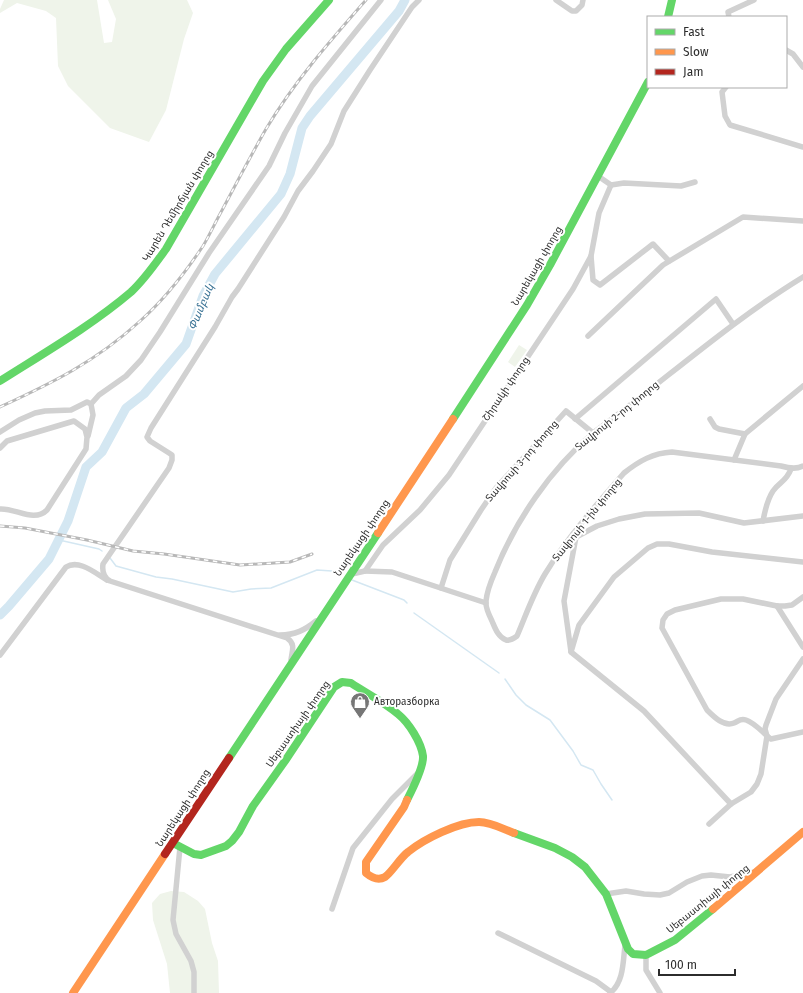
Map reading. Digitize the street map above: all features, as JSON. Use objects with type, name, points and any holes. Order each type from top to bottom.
[{"type":"main road","name":"Կարեն Դեմիրճյան փողոց","points":[[0,380],[74,334],[105,312],[132,291],[148,274],[166,249],[263,81],[286,49],[329,0]]},
{"type":"main road","points":[[668,16],[672,0]]},
{"type":"main road","name":"Նարեկացի փողոց","points":[[73,993],[527,306],[647,84]]},
{"type":"main road","name":"Սեբաստիայի փողոց","points":[[173,843],[194,854],[201,855],[226,846],[232,841],[239,832],[253,806],[334,687],[342,682],[351,683],[398,714],[407,724],[422,751],[420,771],[404,807],[369,856],[366,862],[366,873],[372,878],[381,879],[385,877],[409,851],[434,835],[469,823],[480,822],[555,848],[572,857],[585,867],[606,894],[625,944]]},
{"type":"main road","name":"Սեբաստիայի փողոց","points":[[646,955],[675,940],[803,832]]},
{"type":"main road","points":[[625,944],[633,954],[639,956],[646,955]]},
{"type":"street","points":[[91,404],[99,395],[126,376],[141,360],[209,252],[269,166],[285,133],[312,86],[381,0]]},
{"type":"street","points":[[108,580],[103,572],[103,564],[169,468],[172,460],[172,455],[170,453],[150,441],[147,437],[151,428],[284,217],[298,191],[330,144],[344,111],[365,77],[412,7],[419,0]]},
{"type":"street","points":[[556,0],[572,10],[579,8],[583,0]]},
{"type":"street","points":[[729,16],[728,12],[754,0]]},
{"type":"street","points":[[787,51],[793,54],[803,67]]},
{"type":"street","points":[[725,88],[722,92],[725,116],[730,125],[803,147]]},
{"type":"street","points":[[598,176],[611,185],[624,183],[681,186],[695,182]]},
{"type":"street","name":"Շիրակի փողոց","points":[[365,571],[383,545],[420,510],[449,475],[573,289],[591,256],[599,213],[611,185]]},
{"type":"street","points":[[588,336],[663,265],[743,217],[803,220]]},
{"type":"street","points":[[591,256],[593,280],[600,285],[653,244],[669,261]]},
{"type":"street","name":"Տավրոսի 2-րդ փողոց","points":[[486,603],[491,581],[502,554],[514,532],[555,472],[574,450],[593,433],[733,324],[803,277]]},
{"type":"street","points":[[575,419],[716,299],[733,324]]},
{"type":"street","points":[[734,460],[745,434],[803,386]]},
{"type":"street","points":[[0,432],[18,420],[35,413],[71,410],[87,402],[91,404]]},
{"type":"street","points":[[0,509],[8,509],[34,516],[43,514],[47,510],[86,449],[87,437],[93,415],[91,404]]},
{"type":"street","name":"Տավրոսի 3-րդ փողոց","points":[[441,588],[450,560],[496,488],[566,411],[593,433]]},
{"type":"street","points":[[710,419],[718,429],[745,434]]},
{"type":"street","points":[[0,448],[7,441],[74,422],[85,429],[87,437]]},
{"type":"street","name":"Տավրոսի 1-ին փողոց","points":[[486,603],[497,632],[501,637],[507,640],[517,636],[532,598],[544,575],[564,545],[575,536],[624,473],[635,464],[648,457],[660,453],[672,452],[781,466],[791,469],[803,466]]},
{"type":"street","points":[[763,521],[768,500],[774,489],[788,477],[791,469]]},
{"type":"street","points":[[731,804],[644,711],[571,652],[564,601],[575,536],[619,518],[645,514],[699,513],[744,523],[803,516]]},
{"type":"street","points":[[571,652],[579,625],[614,577],[648,548],[657,544],[669,544],[712,552],[803,562]]},
{"type":"street","points":[[0,655],[66,567],[70,564],[80,565],[108,580],[287,638],[293,644],[294,648],[290,664]]},
{"type":"street","points":[[349,575],[365,571],[392,572],[486,603]]},
{"type":"street","points":[[803,597],[792,605],[776,606],[743,599],[721,599],[675,610],[667,614],[663,620],[662,628],[707,710],[714,717],[727,723],[733,723],[739,720],[748,721],[762,730],[771,739],[803,732]]},
{"type":"street","points":[[776,606],[803,647]]},
{"type":"street","points":[[276,634],[297,633],[306,629],[321,618]]},
{"type":"street","points":[[709,824],[731,804],[751,792],[757,784],[761,774],[767,736],[765,729],[766,725],[776,699],[803,659]]},
{"type":"street","points":[[332,909],[353,848],[392,799],[420,771]]},
{"type":"street","points":[[180,847],[173,920],[176,934],[194,972],[194,993]]},
{"type":"street","points":[[606,894],[626,891],[660,895],[669,893],[687,882],[702,876],[711,874],[730,877],[757,872]]},
{"type":"street","points":[[498,933],[596,980],[610,993],[621,978],[625,944]]},
{"type":"street","points":[[646,955],[646,970],[660,993]]},
{"type":"shaded area","points":[[4,0],[97,0],[104,43],[112,42],[116,19],[108,0],[187,0],[193,13],[184,39],[166,110],[149,142],[110,128],[68,86],[58,66],[56,18],[46,11],[17,3],[0,13]]},
{"type":"shaded area","points":[[519,345],[527,350],[515,367],[508,362]]},
{"type":"shaded area","points":[[171,891],[184,892],[198,901],[205,909],[212,943],[218,961],[219,993],[170,993],[167,964],[153,920],[152,903],[160,894]]},
{"type":"waterway","name":"Փամբակ","points":[[0,615],[49,559],[68,521],[86,467],[102,452],[126,408],[144,394],[186,344],[203,296],[215,274],[281,194],[290,174],[302,128],[310,116],[399,11],[405,0]]},
{"type":"waterway","points":[[59,540],[102,551]]},
{"type":"waterway","points":[[110,558],[116,566],[156,577],[233,592],[271,588],[317,570],[332,571],[339,575]]},
{"type":"waterway","points":[[352,580],[404,600],[407,603]]},
{"type":"waterway","points":[[414,613],[499,673]]},
{"type":"waterway","points":[[505,679],[516,695],[526,705],[550,720],[573,751],[581,765],[593,770],[612,800]]},
{"type":"railway","points":[[0,407],[55,380],[106,349],[148,314],[165,296],[203,246],[254,150],[288,95],[313,62],[366,0]]},
{"type":"railway","points":[[0,526],[25,528],[133,551],[240,565],[290,562],[312,554]]},
{"type":"traffic: fast","points":[[0,381],[67,339],[100,316],[131,292],[141,282],[166,249],[263,81],[286,49],[329,0]]},
{"type":"traffic: fast","points":[[668,16],[672,0]]},
{"type":"traffic: fast","points":[[453,419],[527,305],[647,84]]},
{"type":"traffic: fast","points":[[229,758],[378,533]]},
{"type":"traffic: fast","points":[[173,843],[194,854],[201,855],[226,846],[232,841],[239,832],[253,806],[334,687],[342,682],[351,683],[393,710],[406,722],[414,733],[422,751],[423,761],[407,800]]},
{"type":"traffic: fast","points":[[514,833],[555,848],[572,857],[585,867],[606,894],[628,949],[633,954],[646,955],[675,940],[713,909]]},
{"type":"traffic: slow","points":[[378,533],[453,419]]},
{"type":"traffic: slow","points":[[407,800],[404,807],[366,862],[366,873],[373,878],[380,879],[385,877],[405,855],[415,847],[442,832],[461,825],[483,822],[514,833]]},
{"type":"traffic: slow","points":[[713,909],[803,832]]},
{"type":"traffic: slow","points":[[73,993],[165,854]]},
{"type":"traffic: jam","points":[[165,854],[229,758]]},
{"type":"place","name":"Авторазборка","points":[[360,719]]}]
